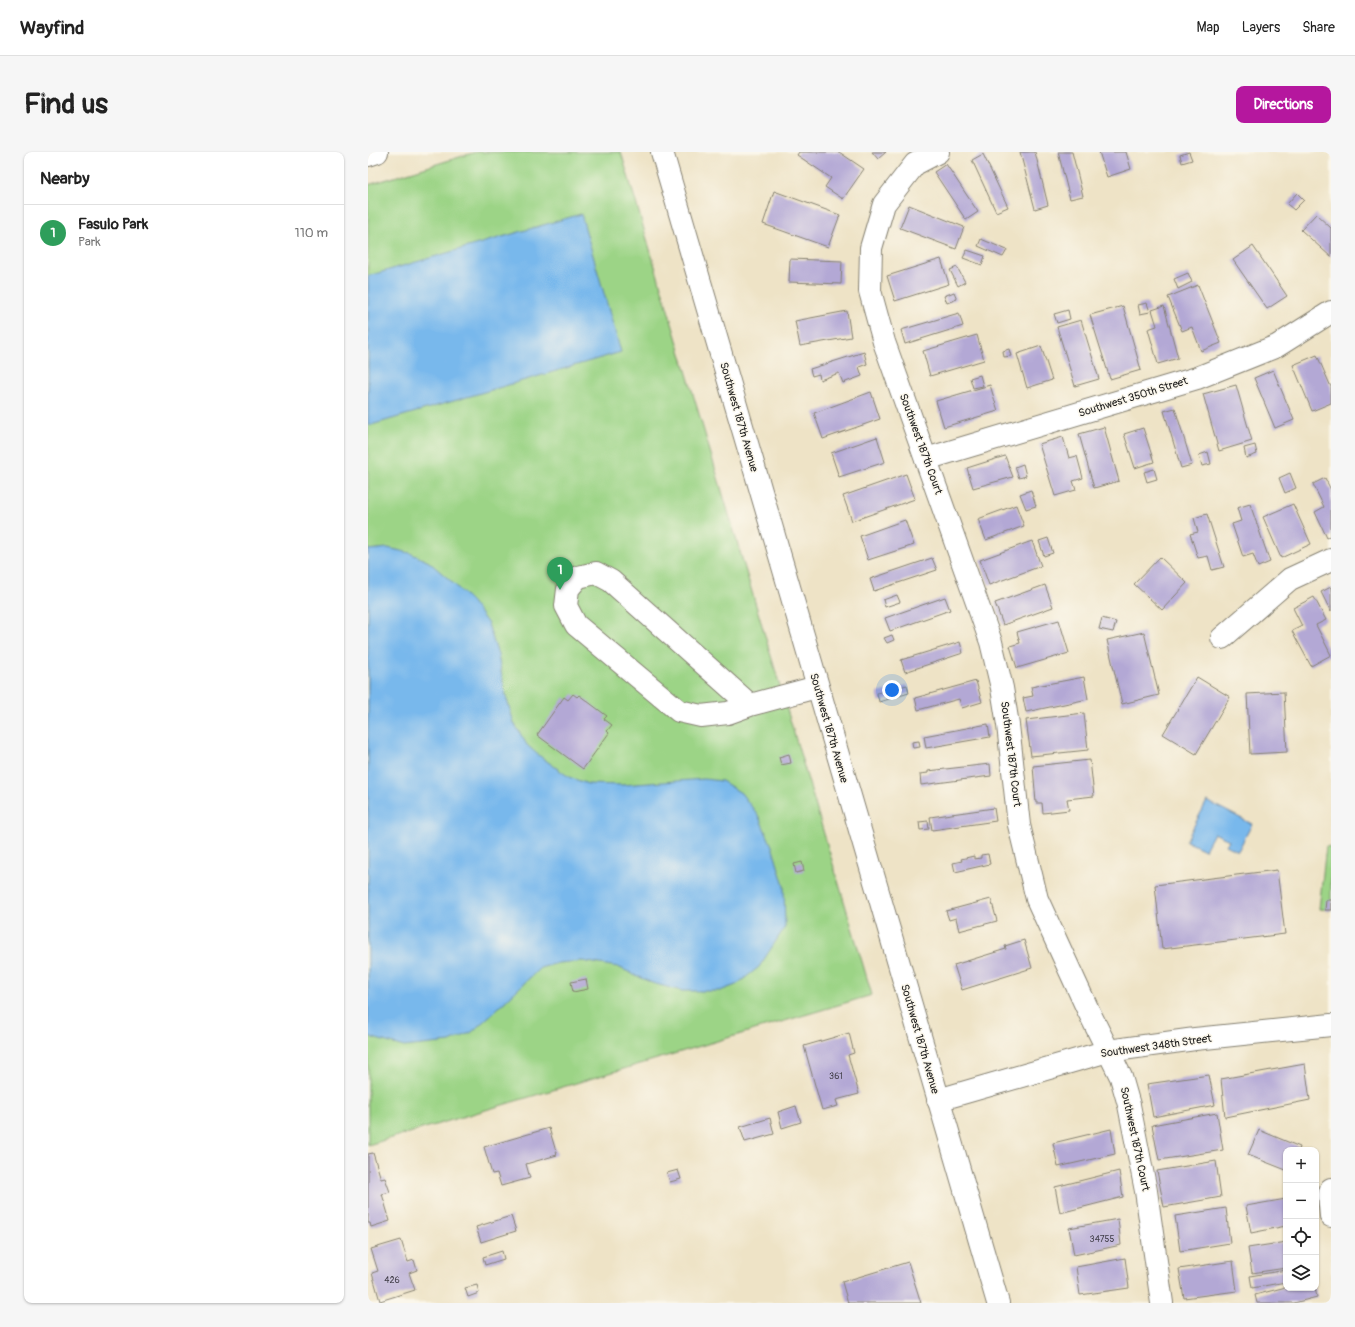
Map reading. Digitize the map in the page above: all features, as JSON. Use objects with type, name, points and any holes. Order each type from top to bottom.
[{"type":"street","points":[[368,155],[377,152]]},
{"type":"street","name":"Southwest 187th Avenue","points":[[662,152],[998,1303]]},
{"type":"street","name":"Southwest 187th Court","points":[[938,152],[915,164],[884,204],[871,248],[870,291],[884,342],[992,650],[1002,688],[1008,725],[1019,825],[1037,899],[1088,1010],[1121,1077],[1129,1105],[1146,1191],[1162,1303]]},
{"type":"street","name":"Southwest 350th Street","points":[[926,459],[1197,378],[1277,346],[1331,312]]},
{"type":"street","points":[[1222,638],[1290,579],[1331,560]]},
{"type":"street","points":[[750,705],[611,581],[596,573],[578,577],[568,588],[566,606],[576,625],[678,711],[700,716],[728,713],[750,705],[817,686]]},
{"type":"street","name":"Southwest 348th Street","points":[[938,1100],[1108,1051],[1195,1039],[1331,1024]]},
{"type":"street","points":[[1331,1189],[1331,1216]]},
{"type":"green space","points":[[476,152],[621,152],[872,995],[368,1145],[368,185]]},
{"type":"green space","points":[[1326,846],[1331,847],[1331,910],[1319,909]]},
{"type":"water","points":[[581,214],[621,352],[368,426],[368,276]]},
{"type":"water","points":[[388,548],[410,553],[429,562],[472,602],[488,624],[498,655],[505,693],[514,723],[527,745],[569,777],[588,784],[622,785],[704,779],[722,781],[741,793],[758,815],[772,846],[784,886],[785,927],[759,967],[736,985],[720,991],[682,991],[652,983],[618,967],[582,961],[558,963],[540,968],[472,1032],[450,1042],[404,1047],[373,1038],[368,1035],[368,550]]},
{"type":"water","points":[[1207,801],[1252,824],[1238,851],[1226,845],[1229,840],[1214,833],[1205,850],[1186,841]]},
{"type":"building","points":[[799,152],[839,152],[864,169],[843,199],[825,187],[831,178],[797,155]]},
{"type":"building","points":[[872,152],[886,152],[878,159]]},
{"type":"building","points":[[1020,152],[1035,152],[1048,205],[1035,209]]},
{"type":"building","points":[[1058,152],[1072,152],[1083,196],[1070,199]]},
{"type":"building","points":[[1099,152],[1126,152],[1131,169],[1107,177]]},
{"type":"building","points":[[1189,152],[1192,160],[1182,163],[1180,155]]},
{"type":"building","points":[[983,154],[1008,207],[996,212],[972,160]]},
{"type":"building","points":[[946,164],[978,212],[966,220],[934,172]]},
{"type":"building","points":[[774,191],[840,215],[828,247],[763,224]]},
{"type":"building","points":[[1297,193],[1304,200],[1294,210],[1287,204]]},
{"type":"building","points":[[909,205],[964,227],[956,249],[900,228]]},
{"type":"building","points":[[1316,214],[1331,228],[1331,257],[1301,230]]},
{"type":"building","points":[[981,239],[1007,250],[1003,257],[978,246]]},
{"type":"building","points":[[1253,246],[1287,296],[1267,309],[1233,260]]},
{"type":"building","points":[[967,250],[985,256],[982,265],[963,258]]},
{"type":"building","points":[[790,259],[842,261],[841,284],[789,282]]},
{"type":"building","points":[[941,259],[949,284],[895,301],[887,276]]},
{"type":"building","points":[[957,267],[965,282],[958,286],[950,270]]},
{"type":"building","points":[[1188,273],[1192,282],[1178,289],[1174,279]]},
{"type":"building","points":[[1198,285],[1221,343],[1201,351],[1192,327],[1182,331],[1168,297]]},
{"type":"building","points":[[954,292],[957,299],[947,303],[944,296]]},
{"type":"building","points":[[1147,303],[1150,312],[1140,314],[1138,305]]},
{"type":"building","points":[[1123,306],[1141,370],[1110,379],[1090,315]]},
{"type":"building","points":[[1164,306],[1178,358],[1158,364],[1148,329],[1157,326],[1152,310]]},
{"type":"building","points":[[1068,310],[1070,319],[1057,323],[1054,314]]},
{"type":"building","points":[[847,311],[851,337],[800,346],[795,321]]},
{"type":"building","points":[[959,313],[963,326],[905,344],[901,330]]},
{"type":"building","points":[[1081,320],[1099,379],[1075,386],[1057,327]]},
{"type":"building","points":[[977,335],[984,360],[930,376],[923,351]]},
{"type":"building","points":[[1041,346],[1052,380],[1027,388],[1017,354]]},
{"type":"building","points":[[1009,349],[1011,356],[1004,357],[1003,351]]},
{"type":"building","points":[[864,352],[867,364],[859,367],[862,376],[843,383],[839,373],[820,380],[819,374],[812,376],[810,369]]},
{"type":"building","points":[[1317,355],[1331,387],[1331,403],[1312,411],[1293,365]]},
{"type":"building","points":[[1273,370],[1294,420],[1275,428],[1254,378]]},
{"type":"building","points":[[980,375],[983,386],[973,388],[970,378]]},
{"type":"building","points":[[990,385],[998,411],[944,427],[936,401]]},
{"type":"building","points":[[1236,385],[1252,441],[1219,451],[1203,394]]},
{"type":"building","points":[[871,392],[880,419],[823,439],[814,413]]},
{"type":"building","points":[[1175,408],[1192,465],[1181,468],[1164,411]]},
{"type":"building","points":[[1104,427],[1119,481],[1094,488],[1079,434]]},
{"type":"building","points":[[1143,428],[1154,462],[1135,468],[1124,434]]},
{"type":"building","points":[[877,437],[885,462],[839,477],[831,453]]},
{"type":"building","points":[[1063,437],[1069,458],[1077,456],[1083,478],[1073,481],[1076,490],[1055,496],[1039,444]]},
{"type":"building","points":[[1255,445],[1257,454],[1246,458],[1244,448]]},
{"type":"building","points":[[1208,452],[1211,464],[1202,466],[1199,455]]},
{"type":"building","points":[[1005,456],[1013,477],[973,488],[967,468]]},
{"type":"building","points":[[1023,464],[1026,476],[1019,478],[1015,467]]},
{"type":"building","points":[[1154,469],[1157,479],[1147,482],[1144,472]]},
{"type":"building","points":[[1290,473],[1296,488],[1285,493],[1279,478]]},
{"type":"building","points":[[906,474],[915,499],[852,521],[843,496]]},
{"type":"building","points":[[1325,478],[1331,490],[1331,536],[1327,538],[1315,512],[1324,507],[1313,484]]},
{"type":"building","points":[[1031,490],[1036,506],[1026,509],[1020,494]]},
{"type":"building","points":[[1250,504],[1270,562],[1258,567],[1253,554],[1243,557],[1232,524],[1241,521],[1237,508]]},
{"type":"building","points":[[1293,504],[1311,544],[1281,558],[1263,517]]},
{"type":"building","points":[[1016,505],[1024,526],[986,540],[978,519]]},
{"type":"building","points":[[1207,514],[1224,567],[1212,570],[1208,556],[1198,558],[1190,534],[1198,532],[1194,518]]},
{"type":"building","points":[[905,520],[914,545],[868,560],[860,536]]},
{"type":"building","points":[[1048,538],[1053,553],[1044,556],[1039,541]]},
{"type":"building","points":[[1032,541],[1041,566],[989,585],[980,560]]},
{"type":"building","points":[[1160,557],[1187,583],[1162,610],[1134,584]]},
{"type":"building","points":[[932,558],[937,570],[874,591],[870,579]]},
{"type":"building","points":[[1045,585],[1053,607],[1003,625],[995,603]]},
{"type":"building","points":[[1331,587],[1331,612],[1321,592]]},
{"type":"building","points":[[897,595],[900,602],[885,607],[883,600]]},
{"type":"building","points":[[945,597],[950,610],[890,631],[885,618]]},
{"type":"building","points":[[1314,597],[1326,620],[1316,625],[1331,655],[1311,666],[1292,631],[1302,626],[1293,608]]},
{"type":"building","points":[[1102,618],[1116,622],[1113,632],[1099,629]]},
{"type":"building","points":[[1059,620],[1069,653],[1017,668],[1010,646],[1020,643],[1017,632]]},
{"type":"building","points":[[1144,632],[1159,695],[1122,704],[1107,640]]},
{"type":"building","points":[[892,635],[894,640],[887,643],[884,638]]},
{"type":"building","points":[[960,642],[963,653],[905,672],[901,660]]},
{"type":"building","points":[[1084,677],[1088,699],[1026,712],[1023,698],[1033,696],[1031,687]]},
{"type":"building","points":[[1197,677],[1230,697],[1196,754],[1163,734]]},
{"type":"building","points":[[976,681],[982,702],[962,708],[959,699],[918,710],[915,698]]},
{"type":"building","points":[[907,685],[909,693],[879,702],[877,693]]},
{"type":"building","points":[[1284,692],[1287,752],[1250,754],[1247,694]]},
{"type":"building","points":[[573,694],[577,697],[579,695],[607,716],[604,719],[612,725],[607,731],[609,733],[583,769],[537,735],[564,697],[568,700]]},
{"type":"building","points":[[1084,713],[1088,750],[1031,756],[1026,720]]},
{"type":"building","points":[[988,724],[990,737],[926,748],[924,736]]},
{"type":"building","points":[[919,741],[920,747],[913,748],[912,742]]},
{"type":"building","points":[[789,754],[791,763],[781,765],[779,757]]},
{"type":"building","points":[[1090,760],[1094,796],[1067,799],[1069,810],[1043,813],[1042,803],[1036,803],[1033,766]]},
{"type":"building","points":[[990,764],[991,776],[921,785],[920,774],[928,773],[928,771]]},
{"type":"building","points":[[994,808],[996,821],[932,830],[930,817]]},
{"type":"building","points":[[928,821],[929,829],[920,830],[919,822]]},
{"type":"building","points":[[988,854],[990,864],[955,872],[953,863],[962,861],[961,859],[974,856],[974,859],[981,858],[981,855]]},
{"type":"building","points":[[802,862],[804,871],[796,873],[794,864]]},
{"type":"building","points":[[1277,870],[1285,934],[1162,949],[1155,885]]},
{"type":"building","points":[[991,899],[997,921],[959,931],[956,918],[949,920],[946,911]]},
{"type":"building","points":[[1326,900],[1331,900],[1331,910],[1325,910]]},
{"type":"building","points":[[1024,940],[1032,968],[962,990],[954,965],[1006,949],[1005,946]]},
{"type":"building","points":[[586,979],[588,989],[573,992],[571,982]]},
{"type":"building","points":[[849,1033],[854,1053],[848,1055],[859,1094],[836,1100],[838,1106],[822,1110],[804,1046]]},
{"type":"building","points":[[1305,1064],[1310,1100],[1225,1117],[1221,1079]]},
{"type":"building","points":[[1209,1075],[1215,1105],[1153,1117],[1147,1084]]},
{"type":"building","points":[[796,1106],[801,1122],[782,1128],[778,1112]]},
{"type":"building","points":[[1217,1113],[1223,1150],[1159,1160],[1152,1125]]},
{"type":"building","points":[[770,1118],[774,1134],[745,1142],[740,1127]]},
{"type":"building","points":[[549,1128],[557,1155],[526,1164],[530,1178],[501,1186],[497,1173],[492,1174],[484,1147]]},
{"type":"building","points":[[1111,1129],[1115,1154],[1058,1167],[1053,1143]]},
{"type":"building","points":[[1259,1130],[1300,1147],[1283,1147],[1283,1169],[1248,1155]]},
{"type":"building","points":[[373,1153],[381,1179],[385,1178],[390,1192],[382,1194],[390,1221],[371,1227],[370,1223],[368,1223],[368,1154]]},
{"type":"building","points":[[1216,1161],[1221,1197],[1164,1207],[1157,1171]]},
{"type":"building","points":[[678,1170],[681,1179],[670,1182],[667,1173]]},
{"type":"building","points":[[1119,1171],[1123,1197],[1060,1213],[1055,1187]]},
{"type":"building","points":[[1283,1200],[1283,1227],[1251,1233],[1246,1206]]},
{"type":"building","points":[[1226,1208],[1230,1243],[1180,1251],[1175,1216]]},
{"type":"building","points":[[511,1216],[516,1231],[481,1242],[476,1227]]},
{"type":"building","points":[[1118,1219],[1121,1245],[1074,1255],[1069,1228]]},
{"type":"building","points":[[401,1240],[408,1262],[414,1260],[417,1270],[409,1273],[415,1290],[380,1301],[372,1273],[378,1271],[371,1249]]},
{"type":"building","points":[[1283,1242],[1283,1268],[1252,1273],[1248,1248]]},
{"type":"building","points":[[502,1251],[504,1259],[485,1265],[483,1257]]},
{"type":"building","points":[[1125,1258],[1129,1288],[1080,1295],[1076,1267]]},
{"type":"building","points":[[1233,1261],[1237,1291],[1184,1298],[1179,1269]]},
{"type":"building","points":[[908,1262],[921,1303],[848,1303],[842,1282]]},
{"type":"building","points":[[1283,1270],[1283,1283],[1252,1288],[1250,1276]]},
{"type":"building","points":[[477,1285],[479,1293],[468,1297],[465,1288]]},
{"type":"building","points":[[1283,1288],[1283,1291],[1316,1291],[1317,1297],[1294,1303],[1257,1303],[1255,1295]]},
{"type":"place","name":"Fasulo Park","points":[[560,590]]}]
